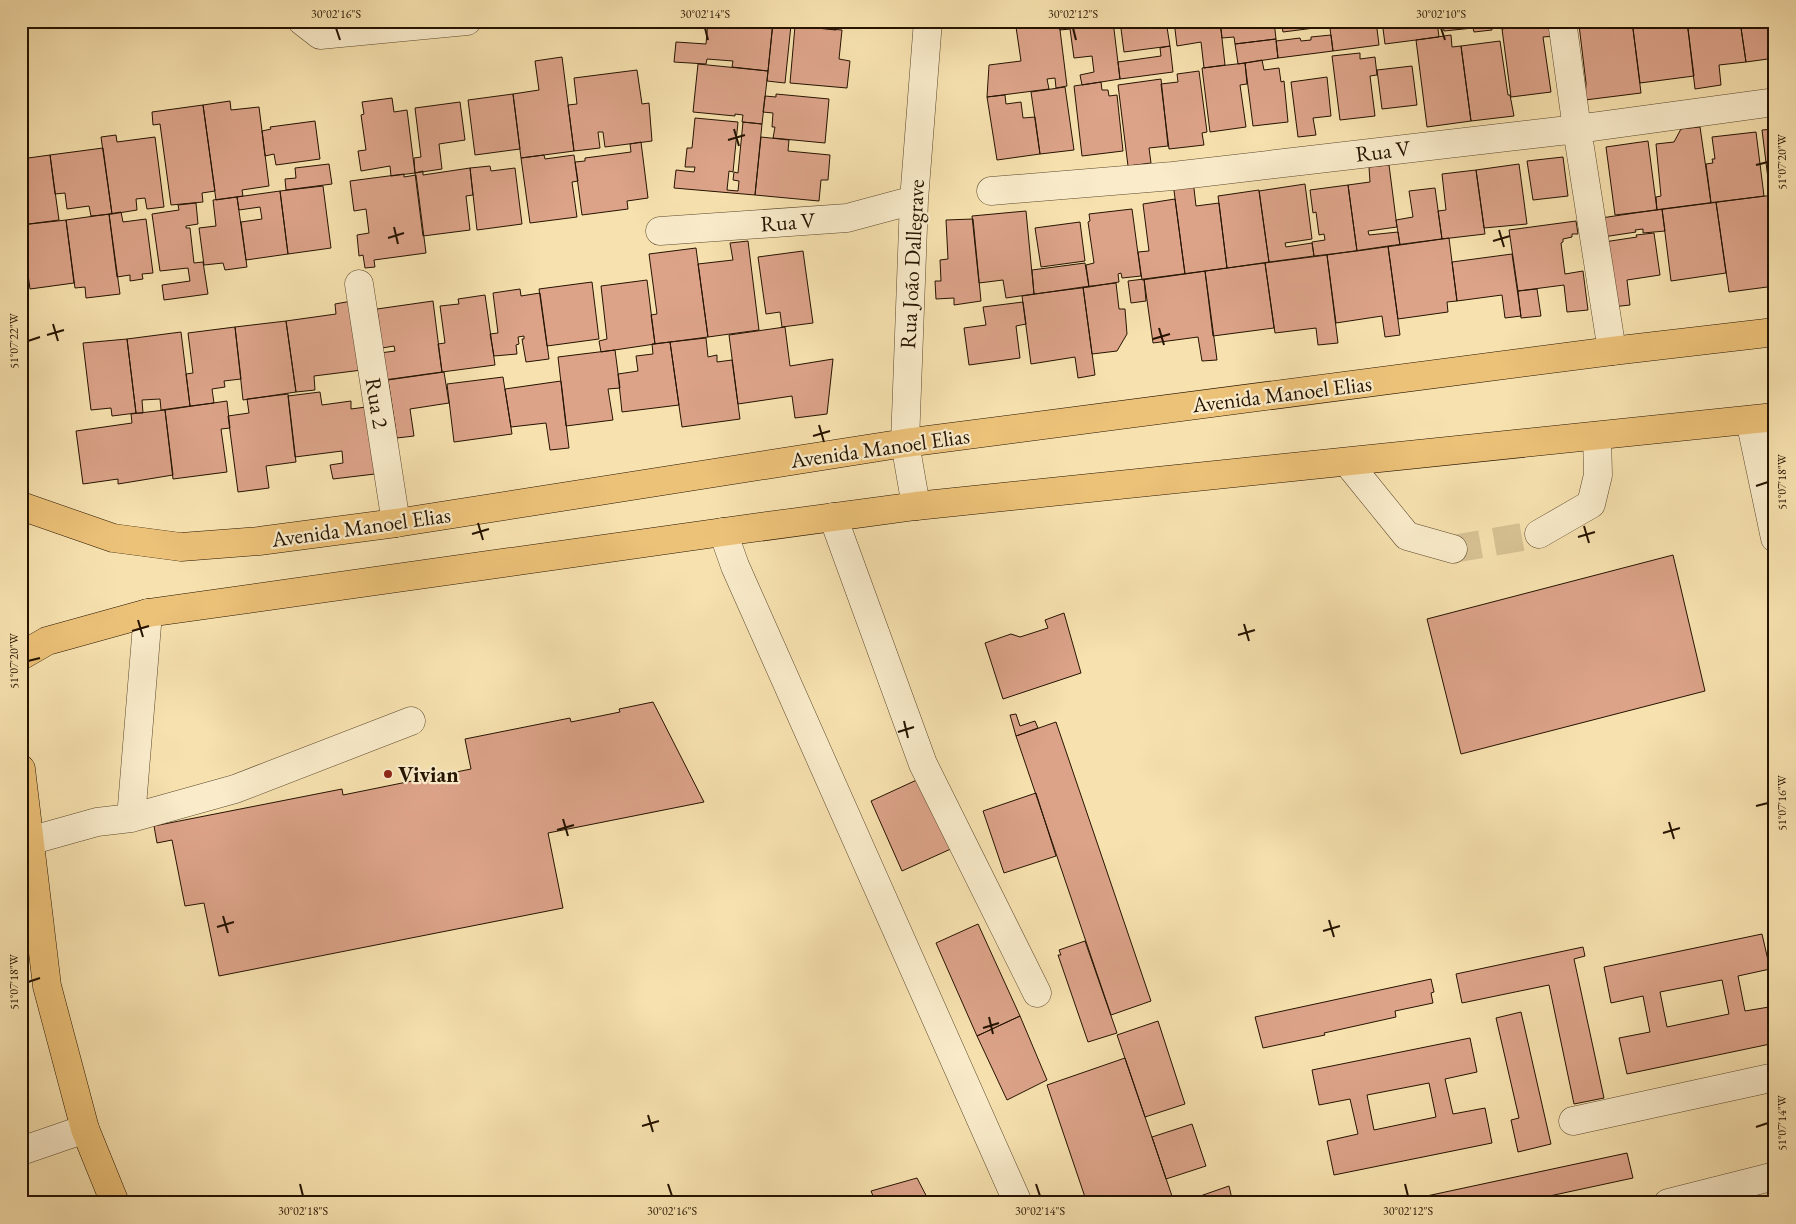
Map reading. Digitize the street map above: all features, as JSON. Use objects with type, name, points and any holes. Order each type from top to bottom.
[{"type":"main road","name":"Avenida Manoel Elias","points":[[21,506],[30,511],[113,538],[181,547],[259,541],[396,523],[905,443],[1612,351],[1775,332]]},
{"type":"main road","points":[[21,656],[48,641],[148,613],[723,532],[916,506],[1762,418]]},
{"type":"main road","points":[[21,769],[25,844],[46,986],[86,1129],[115,1203]]},
{"type":"main road","points":[[21,944],[46,986]]},
{"type":"street","points":[[311,28],[467,21]]},
{"type":"street","name":"Rua João Dallegrave","points":[[916,506],[905,443],[914,200],[928,21]]},
{"type":"street","points":[[1562,21],[1612,351]]},
{"type":"street","name":"Rua V","points":[[990,192],[1173,176],[1577,129],[1775,102]]},
{"type":"street","name":"Rua V","points":[[660,231],[847,218],[914,200]]},
{"type":"street","name":"Rua 2","points":[[359,284],[396,523]]},
{"type":"street","points":[[1762,418],[1775,538]]},
{"type":"street","points":[[1539,534],[1591,504],[1598,475],[1597,436]]},
{"type":"street","points":[[1347,462],[1407,536],[1453,548]]},
{"type":"street","points":[[833,517],[924,764],[1037,993]]},
{"type":"street","points":[[723,532],[739,575],[1018,1203]]},
{"type":"street","points":[[131,818],[148,613]]},
{"type":"street","points":[[25,844],[97,822],[131,818],[235,789],[411,721]]},
{"type":"street","points":[[1573,1121],[1775,1077]]},
{"type":"street","points":[[21,1151],[86,1129]]},
{"type":"street","points":[[1668,1203],[1775,1176]]},
{"type":"building","points":[[708,21],[773,21],[768,71],[732,67],[733,61],[707,59],[706,64],[674,62],[676,42],[706,44]]},
{"type":"building","points":[[797,21],[837,21],[836,30],[797,26]]},
{"type":"building","points":[[1058,21],[1113,21],[1120,79],[1082,85],[1080,75],[1094,72],[1092,56],[1074,58],[1070,29],[1060,30]]},
{"type":"building","points":[[1120,21],[1166,21],[1170,46],[1124,52]]},
{"type":"building","points":[[1174,21],[1220,21],[1225,65],[1204,68],[1201,42],[1177,46]]},
{"type":"building","points":[[1220,21],[1274,21],[1276,39],[1235,44],[1234,37],[1222,38]]},
{"type":"building","points":[[1281,21],[1329,21],[1330,26],[1283,32]]},
{"type":"building","points":[[1329,21],[1376,21],[1379,45],[1333,51]]},
{"type":"building","points":[[1382,21],[1437,21],[1439,37],[1385,44]]},
{"type":"building","points":[[1442,21],[1491,21],[1492,30],[1474,32],[1473,28],[1444,31]]},
{"type":"building","points":[[1554,21],[1556,36],[1543,37],[1551,92],[1511,97],[1502,29]]},
{"type":"building","points":[[1607,21],[1632,21],[1641,93],[1585,100],[1586,83],[1579,25]]},
{"type":"building","points":[[1632,21],[1687,21],[1694,76],[1640,83]]},
{"type":"building","points":[[1687,21],[1740,21],[1746,62],[1719,65],[1721,85],[1695,89]]},
{"type":"building","points":[[1740,21],[1775,21],[1775,58],[1746,62]]},
{"type":"building","points":[[1059,22],[1067,86],[1056,88],[1055,78],[1047,79],[1049,89],[987,97],[989,65],[1021,61],[1016,27]]},
{"type":"building","points":[[773,23],[791,25],[785,83],[767,81]]},
{"type":"building","points":[[795,26],[842,30],[839,59],[850,61],[847,88],[790,83]]},
{"type":"building","points":[[1331,35],[1333,51],[1278,58],[1276,41],[1300,38],[1301,41],[1311,40],[1311,37]]},
{"type":"building","points":[[1451,35],[1452,47],[1461,46],[1471,121],[1427,127],[1416,40]]},
{"type":"building","points":[[1276,39],[1278,58],[1238,64],[1235,44]]},
{"type":"building","points":[[1500,41],[1508,95],[1510,95],[1514,116],[1471,121],[1461,46]]},
{"type":"building","points":[[1170,46],[1173,72],[1120,79],[1118,62],[1161,56],[1160,48]]},
{"type":"building","points":[[1360,53],[1360,59],[1375,57],[1377,75],[1370,76],[1375,116],[1340,120],[1332,56]]},
{"type":"building","points":[[562,57],[574,151],[521,158],[513,94],[539,90],[535,61]]},
{"type":"building","points":[[1262,60],[1264,70],[1279,68],[1281,82],[1284,81],[1288,122],[1253,126],[1245,63]]},
{"type":"building","points":[[1245,63],[1247,84],[1240,85],[1246,127],[1210,132],[1202,68]]},
{"type":"building","points":[[698,64],[768,71],[762,124],[742,122],[743,115],[693,112]]},
{"type":"building","points":[[1412,66],[1417,105],[1382,109],[1377,70]]},
{"type":"building","points":[[637,70],[642,104],[649,103],[652,141],[605,147],[603,132],[598,132],[600,148],[574,151],[568,105],[577,104],[574,78]]},
{"type":"building","points":[[1199,71],[1207,132],[1202,133],[1204,145],[1169,149],[1161,84],[1178,82],[1177,74]]},
{"type":"building","points":[[1327,77],[1331,116],[1313,118],[1316,135],[1298,137],[1291,82]]},
{"type":"building","points":[[1161,79],[1168,146],[1149,148],[1151,163],[1128,166],[1118,85]]},
{"type":"building","points":[[1101,82],[1102,90],[1108,90],[1109,96],[1117,95],[1123,151],[1082,156],[1074,86]]},
{"type":"building","points":[[1065,87],[1074,150],[1040,154],[1031,92]]},
{"type":"building","points":[[513,94],[520,149],[475,155],[468,100]]},
{"type":"building","points":[[776,94],[829,99],[825,143],[773,138],[775,127],[772,127],[773,113],[763,112],[765,96],[776,97]]},
{"type":"building","points":[[1005,95],[1006,104],[1021,102],[1023,118],[1035,117],[1040,154],[997,160],[987,97]]},
{"type":"building","points":[[392,98],[394,112],[407,110],[415,173],[391,176],[390,166],[361,171],[358,151],[366,150],[361,115],[364,114],[362,102]]},
{"type":"building","points":[[230,101],[231,110],[259,107],[269,186],[242,190],[243,196],[216,200],[203,105]]},
{"type":"building","points":[[460,102],[465,140],[439,144],[442,169],[415,173],[414,158],[421,157],[415,108]]},
{"type":"building","points":[[203,105],[215,191],[202,193],[203,202],[171,205],[160,124],[153,125],[152,112]]},
{"type":"building","points":[[695,118],[738,122],[733,172],[729,171],[727,190],[738,191],[739,181],[733,180],[734,172],[738,173],[743,122],[762,124],[755,195],[674,188],[676,170],[694,172],[695,167],[685,167],[687,148],[692,148]]},
{"type":"building","points":[[315,121],[320,159],[276,165],[274,154],[265,156],[262,131],[271,129],[270,127]]},
{"type":"building","points":[[1700,127],[1711,203],[1657,210],[1656,197],[1661,196],[1656,144],[1674,142],[1681,129]]},
{"type":"building","points":[[1775,129],[1775,195],[1770,195],[1762,130]]},
{"type":"building","points":[[1756,132],[1764,196],[1711,203],[1706,164],[1713,163],[1712,159],[1715,159],[1712,137]]},
{"type":"building","points":[[116,135],[117,142],[155,137],[164,207],[147,209],[145,198],[136,199],[137,210],[112,214],[101,137]]},
{"type":"building","points":[[761,137],[789,140],[788,151],[830,155],[828,180],[821,180],[819,201],[755,195]]},
{"type":"building","points":[[1648,141],[1657,210],[1615,215],[1606,147]]},
{"type":"building","points":[[641,142],[648,198],[627,201],[628,209],[582,215],[575,162],[585,161],[585,158],[631,152],[630,144]]},
{"type":"building","points":[[103,148],[112,214],[91,216],[89,206],[67,209],[65,193],[55,194],[50,155]]},
{"type":"building","points":[[50,155],[59,220],[21,225],[21,159]]},
{"type":"building","points":[[544,155],[545,159],[574,155],[578,181],[572,182],[577,217],[530,223],[521,158]]},
{"type":"building","points":[[1563,157],[1568,196],[1533,200],[1527,161]]},
{"type":"building","points":[[329,164],[332,184],[286,190],[285,179],[296,178],[295,168]]},
{"type":"building","points":[[1519,164],[1527,224],[1484,228],[1476,170]]},
{"type":"building","points":[[1389,165],[1397,227],[1368,231],[1369,235],[1398,232],[1400,245],[1357,251],[1348,185],[1370,182],[1369,167]]},
{"type":"building","points":[[490,166],[491,171],[515,168],[522,224],[477,230],[470,168]]},
{"type":"building","points":[[470,168],[473,195],[466,196],[470,230],[423,236],[415,173],[423,171],[423,175]]},
{"type":"building","points":[[1476,170],[1485,234],[1442,239],[1438,211],[1446,210],[1442,174]]},
{"type":"building","points":[[404,174],[404,177],[416,175],[426,253],[374,260],[375,267],[365,268],[363,255],[359,256],[357,235],[369,233],[366,209],[354,211],[350,181]]},
{"type":"building","points":[[1193,180],[1196,206],[1219,203],[1227,268],[1185,274],[1173,183]]},
{"type":"building","points":[[1305,184],[1312,239],[1285,243],[1286,247],[1312,243],[1314,256],[1269,262],[1259,191]]},
{"type":"building","points":[[1348,185],[1357,251],[1314,256],[1312,242],[1325,240],[1324,234],[1319,235],[1316,212],[1313,213],[1310,190]]},
{"type":"building","points":[[323,186],[331,248],[288,254],[280,191]]},
{"type":"building","points":[[1435,188],[1442,239],[1400,245],[1396,220],[1413,217],[1409,191]]},
{"type":"building","points":[[1259,190],[1269,262],[1227,268],[1218,196]]},
{"type":"building","points":[[280,191],[288,254],[246,260],[241,222],[262,219],[260,207],[239,210],[237,197]]},
{"type":"building","points":[[1774,195],[1775,286],[1729,292],[1716,202]]},
{"type":"building","points":[[237,197],[247,267],[225,270],[223,263],[204,265],[199,228],[216,226],[213,200]]},
{"type":"building","points":[[1175,199],[1185,274],[1142,280],[1138,252],[1149,251],[1143,204]]},
{"type":"building","points":[[1716,202],[1726,273],[1671,281],[1662,209]]},
{"type":"building","points":[[196,203],[198,224],[186,226],[186,228],[190,228],[194,263],[203,262],[208,294],[164,300],[162,285],[190,281],[188,268],[160,271],[152,214],[179,210],[178,205]]},
{"type":"building","points":[[1132,209],[1141,276],[1122,278],[1121,273],[1118,274],[1119,282],[1089,287],[1086,265],[1094,263],[1088,222],[1090,221],[1089,214]]},
{"type":"building","points":[[1662,209],[1665,231],[1643,233],[1643,229],[1635,230],[1636,232],[1603,237],[1601,218]]},
{"type":"building","points":[[1026,211],[1034,294],[1006,298],[1003,280],[979,283],[972,216]]},
{"type":"building","points":[[121,212],[123,222],[146,219],[153,273],[142,274],[143,279],[130,281],[130,275],[117,277],[109,214]]},
{"type":"building","points":[[109,214],[120,294],[86,298],[85,287],[75,288],[66,220]]},
{"type":"building","points":[[973,219],[981,301],[954,305],[954,298],[936,299],[935,281],[941,281],[940,260],[948,259],[946,220]]},
{"type":"building","points":[[66,220],[74,283],[30,289],[21,225]]},
{"type":"building","points":[[1576,221],[1578,234],[1572,234],[1572,237],[1563,239],[1561,243],[1565,274],[1583,271],[1588,310],[1567,312],[1564,285],[1518,291],[1509,230]]},
{"type":"building","points":[[1080,222],[1085,261],[1041,267],[1035,228]]},
{"type":"building","points":[[1654,233],[1660,275],[1627,280],[1630,305],[1612,307],[1604,242]]},
{"type":"building","points":[[1449,238],[1457,301],[1447,302],[1448,312],[1398,319],[1388,246]]},
{"type":"building","points":[[748,241],[759,330],[708,337],[698,264],[733,260],[730,243]]},
{"type":"building","points":[[1388,246],[1400,335],[1385,337],[1382,316],[1336,323],[1327,255]]},
{"type":"building","points":[[696,248],[708,337],[655,344],[651,315],[657,314],[649,254]]},
{"type":"building","points":[[803,251],[813,323],[782,327],[780,312],[766,314],[758,257]]},
{"type":"building","points":[[1512,254],[1521,316],[1505,318],[1502,295],[1457,301],[1452,262]]},
{"type":"building","points":[[1327,255],[1338,343],[1318,345],[1316,328],[1275,333],[1265,263]]},
{"type":"building","points":[[1085,263],[1089,287],[1034,294],[1032,270]]},
{"type":"building","points":[[1265,263],[1274,328],[1213,336],[1205,271]]},
{"type":"building","points":[[1205,271],[1217,360],[1202,361],[1198,337],[1153,343],[1144,279]]},
{"type":"building","points":[[1144,279],[1146,301],[1131,303],[1128,281]]},
{"type":"building","points":[[647,280],[655,344],[601,352],[599,341],[607,339],[601,286]]},
{"type":"building","points":[[592,282],[599,339],[547,346],[539,289]]},
{"type":"building","points":[[1116,283],[1119,309],[1125,309],[1127,334],[1117,351],[1092,354],[1083,287]]},
{"type":"building","points":[[1083,287],[1095,375],[1078,378],[1075,357],[1031,364],[1022,296]]},
{"type":"building","points":[[520,289],[521,296],[540,293],[549,359],[526,362],[522,339],[524,339],[524,336],[518,337],[519,344],[516,345],[517,354],[494,356],[490,334],[498,333],[493,293]]},
{"type":"building","points":[[1537,289],[1541,316],[1521,318],[1518,291]]},
{"type":"building","points":[[485,295],[495,365],[442,372],[438,344],[445,343],[440,306],[459,304],[458,299]]},
{"type":"building","points":[[352,301],[362,370],[314,376],[315,390],[296,392],[286,321],[336,314],[335,304]]},
{"type":"building","points":[[433,301],[442,372],[384,380],[380,353],[395,351],[394,346],[382,348],[377,309]]},
{"type":"building","points":[[1023,302],[1026,324],[1016,326],[1020,358],[969,365],[964,328],[986,325],[983,307]]},
{"type":"building","points":[[286,321],[296,392],[243,400],[235,327]]},
{"type":"building","points":[[235,327],[241,379],[224,381],[225,387],[212,389],[214,403],[190,406],[186,374],[193,373],[188,333]]},
{"type":"building","points":[[785,327],[790,366],[833,359],[827,414],[795,418],[792,396],[738,404],[729,335]]},
{"type":"building","points":[[181,332],[190,406],[161,410],[160,399],[142,400],[143,413],[136,413],[127,339]]},
{"type":"building","points":[[706,338],[708,357],[717,355],[717,362],[732,360],[740,419],[682,427],[670,342]]},
{"type":"building","points":[[127,339],[136,413],[112,416],[111,408],[91,410],[83,343]]},
{"type":"building","points":[[670,342],[679,405],[622,412],[618,374],[638,371],[636,356],[653,354],[652,344]]},
{"type":"building","points":[[615,350],[620,388],[608,389],[613,420],[566,426],[558,357]]},
{"type":"building","points":[[444,372],[449,403],[410,409],[414,436],[397,438],[388,380]]},
{"type":"building","points":[[503,377],[512,434],[454,442],[447,384]]},
{"type":"building","points":[[561,381],[569,448],[550,450],[546,423],[511,427],[505,389]]},
{"type":"building","points":[[320,392],[322,405],[351,401],[351,409],[366,407],[375,474],[333,479],[330,465],[343,463],[342,451],[295,457],[288,396]]},
{"type":"building","points":[[288,394],[296,462],[266,466],[269,488],[238,492],[228,416],[249,413],[247,399]]},
{"type":"building","points":[[227,401],[230,428],[221,429],[227,472],[173,479],[165,410]]},
{"type":"building","points":[[165,410],[173,475],[118,484],[118,479],[83,484],[76,431],[132,423],[131,414]]},
{"type":"building","points":[[1673,555],[1705,691],[1461,754],[1427,619]]},
{"type":"building","points":[[1064,613],[1081,673],[1003,699],[985,643],[1011,634],[1020,637],[1048,628],[1045,620]]},
{"type":"building","points":[[653,702],[704,802],[548,833],[563,908],[219,976],[204,903],[185,906],[172,840],[157,843],[154,826],[342,789],[343,795],[471,769],[465,739],[570,718],[571,722],[620,712],[619,709]]},
{"type":"building","points":[[1016,714],[1020,726],[1035,721],[1038,728],[1016,736],[1010,715]]},
{"type":"building","points":[[1056,722],[1151,1001],[1111,1015],[1016,736]]},
{"type":"building","points":[[921,778],[953,848],[902,871],[871,801]]},
{"type":"building","points":[[1036,793],[1056,856],[1004,873],[983,811]]},
{"type":"building","points":[[978,924],[1020,1016],[977,1036],[936,943]]},
{"type":"building","points":[[1762,934],[1770,969],[1738,976],[1745,1011],[1775,1006],[1775,1043],[1627,1074],[1619,1038],[1650,1032],[1643,996],[1611,1003],[1604,967]],"holes":[[[1722,980],[1729,1014],[1667,1027],[1660,992]]]},
{"type":"building","points":[[1085,941],[1117,1033],[1088,1042],[1058,955],[1061,955],[1059,950]]},
{"type":"building","points":[[1583,947],[1585,956],[1574,959],[1604,1098],[1574,1104],[1549,985],[1462,1003],[1456,974]]},
{"type":"building","points":[[1431,979],[1434,992],[1431,993],[1433,1003],[1395,1011],[1396,1017],[1263,1048],[1255,1017]]},
{"type":"building","points":[[1521,1012],[1551,1144],[1518,1152],[1511,1120],[1519,1118],[1496,1018]]},
{"type":"building","points":[[1020,1016],[1047,1080],[1007,1100],[977,1036]]},
{"type":"building","points":[[1158,1021],[1185,1104],[1145,1117],[1117,1035]]},
{"type":"building","points":[[1470,1038],[1477,1072],[1445,1079],[1453,1114],[1485,1108],[1492,1143],[1334,1175],[1327,1141],[1358,1134],[1350,1099],[1319,1105],[1312,1070]],"holes":[[[1429,1083],[1436,1117],[1374,1130],[1367,1095]]]},
{"type":"building","points":[[1125,1058],[1173,1199],[1161,1203],[1114,1203],[1112,1197],[1096,1203],[1087,1203],[1047,1085]]},
{"type":"building","points":[[1192,1124],[1206,1166],[1166,1179],[1152,1137]]},
{"type":"building","points":[[1627,1153],[1633,1178],[1517,1203],[1394,1203]]},
{"type":"building","points":[[917,1178],[930,1203],[876,1203],[871,1191]]},
{"type":"building","points":[[1229,1186],[1233,1203],[1180,1203]]},
{"type":"tunnel","points":[[1453,549],[1539,534]]},
{"type":"place","name":"Vivian","points":[[388,774]]}]
